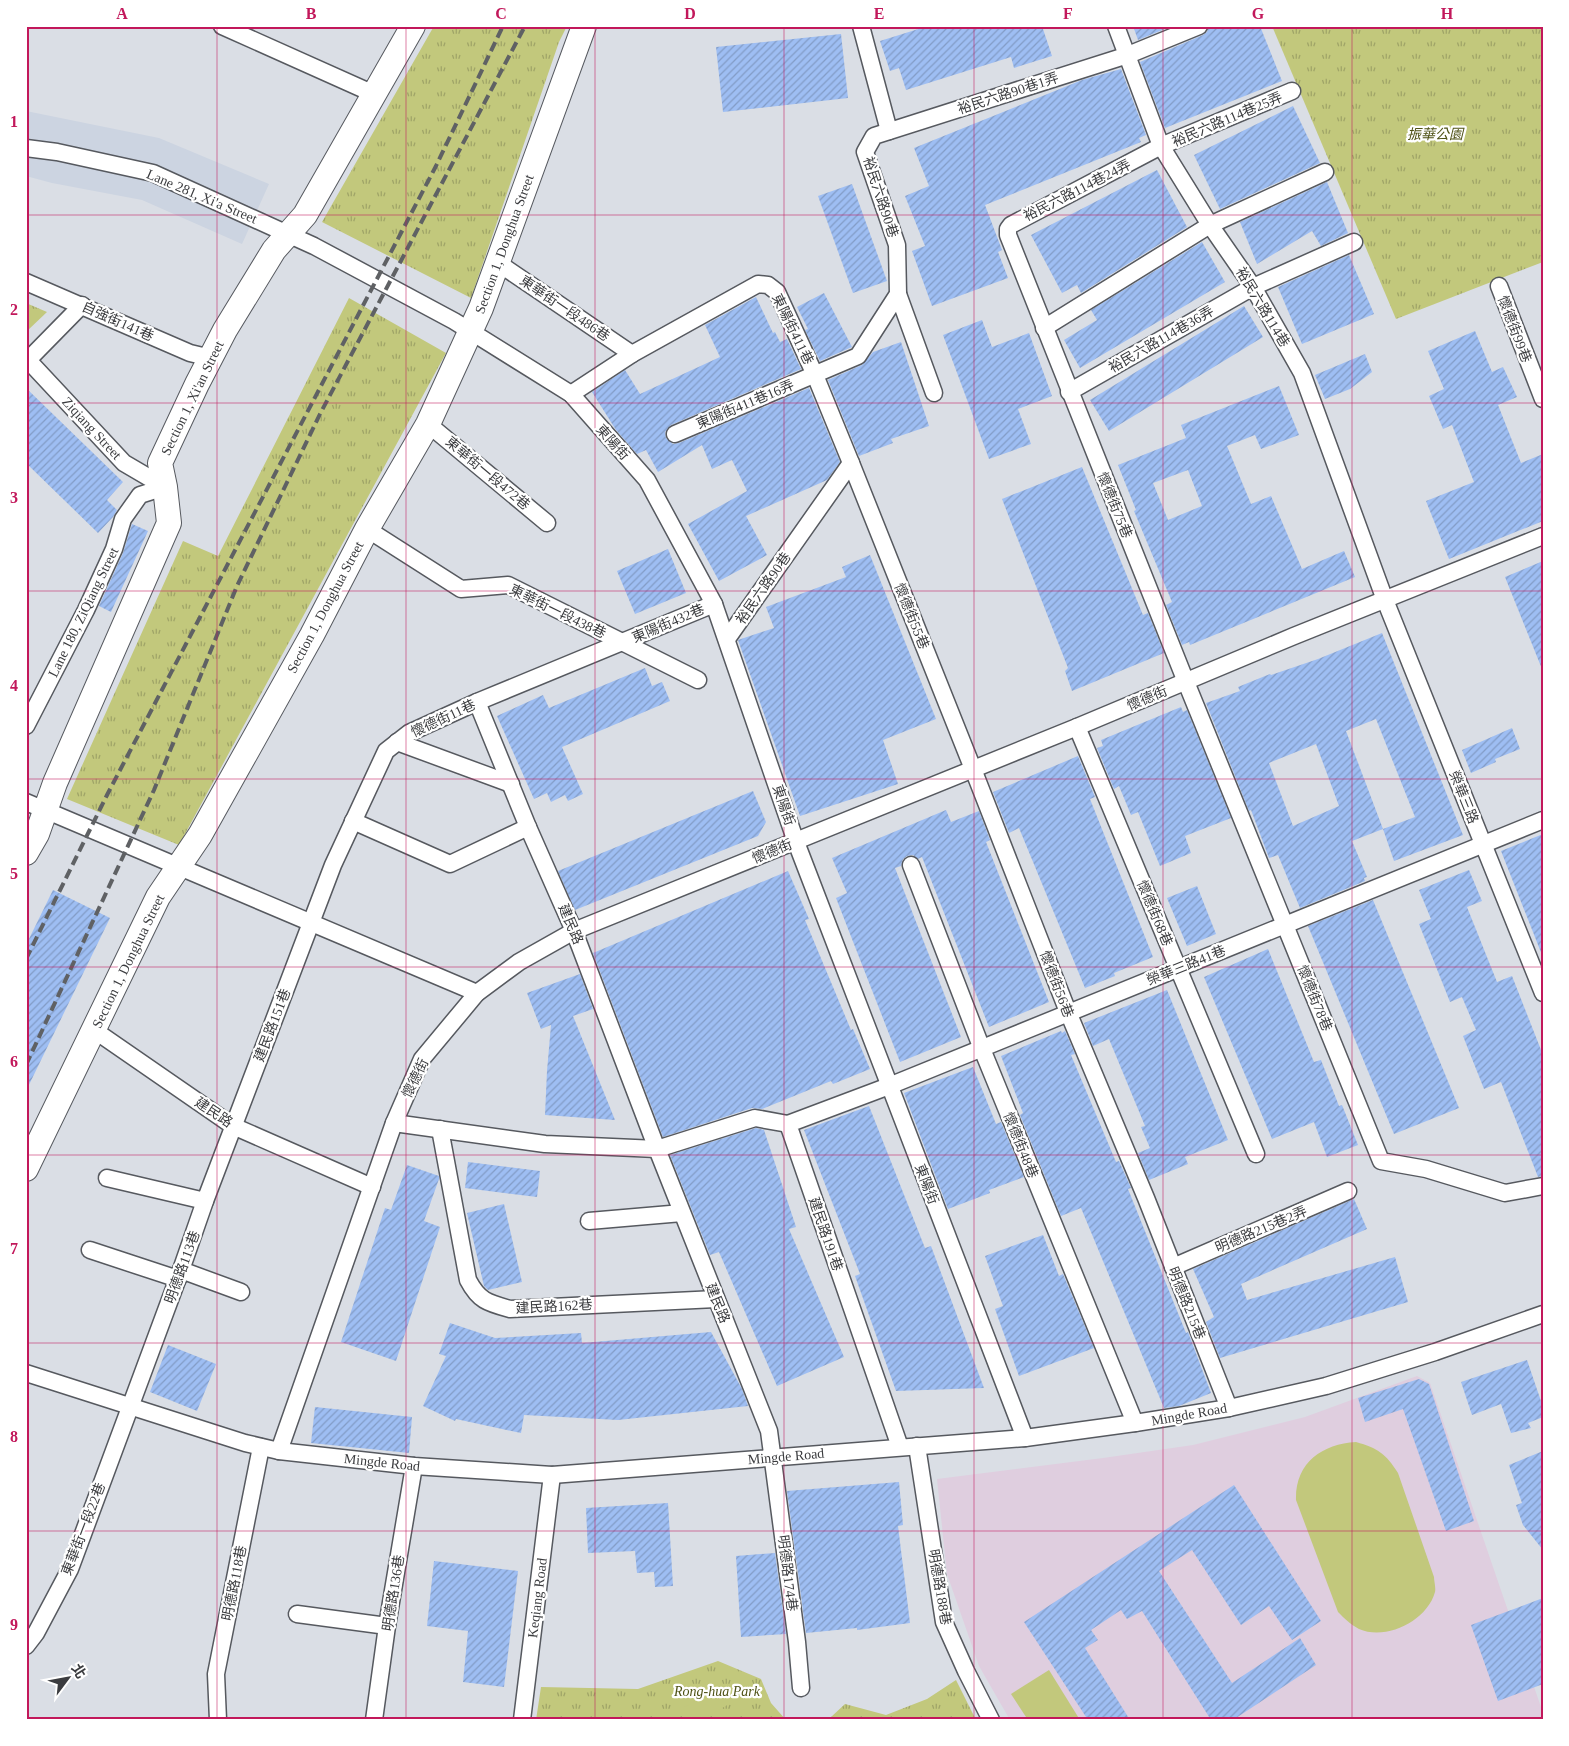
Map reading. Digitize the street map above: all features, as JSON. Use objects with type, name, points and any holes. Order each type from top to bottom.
[{"type":"street","points":[[222,26],[374,94]]},
{"type":"street","name":"Section 1, Xi'an Street","points":[[26,853],[37,834],[36,806],[54,783],[168,524],[165,487],[160,462],[232,319],[274,250],[305,215],[413,26]]},
{"type":"street","name":"Section 1, Donghua Street","points":[[26,1169],[158,897],[200,835],[312,634],[367,529],[428,424],[481,308],[584,26]]},
{"type":"street","points":[[861,26],[889,131]]},
{"type":"street","name":"裕民六路114巷","points":[[1116,26],[1161,146],[1210,225],[1253,287],[1302,373],[1385,600]]},
{"type":"street","name":"裕民六路90巷1弄","points":[[889,131],[1128,55],[1199,26]]},
{"type":"street","name":"裕民六路114巷25弄","points":[[1161,146],[1292,91]]},
{"type":"street","name":"裕民六路90巷","points":[[889,131],[874,136],[865,152],[897,246],[898,294],[934,393]]},
{"type":"street","name":"裕民六路114巷24弄","points":[[1044,328],[1008,235],[1008,229],[1011,225],[1058,199],[1161,146]]},
{"type":"street","name":"Lane 281, Xi'a Street","points":[[26,148],[57,152],[153,173],[288,233],[470,332]]},
{"type":"street","points":[[1044,328],[1210,225],[1325,172]]},
{"type":"street","name":"裕民六路114巷36弄","points":[[1069,392],[1253,287],[1354,242]]},
{"type":"street","name":"東華街一段486巷","points":[[498,263],[632,354]]},
{"type":"street","name":"自強街141巷","points":[[26,282],[190,353],[211,358]]},
{"type":"street","name":"東陽街411巷","points":[[571,394],[632,354],[758,284],[768,285],[777,292],[815,375],[851,463]]},
{"type":"street","name":"懷德街99巷","points":[[1499,286],[1543,399]]},
{"type":"street","points":[[815,375],[858,356],[898,294]]},
{"type":"street","points":[[27,360],[82,305]]},
{"type":"street","name":"懷德街75巷","points":[[1044,328],[1186,682]]},
{"type":"street","name":"東陽街","points":[[470,332],[571,394],[647,480],[714,604],[796,842],[1025,1438]]},
{"type":"street","name":"Ziqiang Street","points":[[27,360],[124,463],[165,487]]},
{"type":"street","name":"東陽街411巷16弄","points":[[675,434],[815,375]]},
{"type":"street","name":"東華街一段472巷","points":[[428,424],[548,523]]},
{"type":"street","name":"裕民六路90巷","points":[[727,639],[851,463]]},
{"type":"street","name":"懷德街55巷","points":[[851,463],[973,769]]},
{"type":"street","name":"Lane 180, ZiQiang Street","points":[[26,726],[86,610],[114,549],[123,518],[140,495],[165,487]]},
{"type":"street","name":"東華街一段438巷","points":[[367,529],[461,590],[508,585],[698,680]]},
{"type":"street","name":"懷德街","points":[[280,1451],[394,1123],[422,1059],[477,993],[519,962],[574,931],[1543,536]]},
{"type":"street","name":"榮華三路","points":[[1385,600],[1543,993]]},
{"type":"street","name":"東陽街432巷","points":[[622,642],[714,604]]},
{"type":"street","name":"懷德街11巷","points":[[311,924],[334,865],[386,751],[409,733],[477,702],[622,642]]},
{"type":"street","name":"懷德街78巷","points":[[1186,682],[1381,1161],[1426,1169],[1506,1193],[1543,1186]]},
{"type":"street","name":"建民路","points":[[477,702],[528,827],[574,931],[657,1150],[769,1431],[774,1458]]},
{"type":"street","name":"懷德街68巷","points":[[1077,727],[1256,1154]]},
{"type":"street","points":[[398,742],[510,784]]},
{"type":"street","name":"懷德街56巷","points":[[973,769],[1068,1012],[1146,1198]]},
{"type":"street","points":[[36,806],[477,993]]},
{"type":"street","name":"榮華三路41巷","points":[[890,1086],[1543,820]]},
{"type":"street","points":[[354,821],[450,864],[528,827]]},
{"type":"street","name":"懷德街48巷","points":[[911,864],[982,1049],[1135,1423]]},
{"type":"street","name":"建民路151巷","points":[[234,1126],[311,924]]},
{"type":"street","name":"建民路","points":[[94,1030],[234,1126],[372,1187]]},
{"type":"street","points":[[394,1123],[544,1144],[657,1150],[755,1118],[788,1124],[890,1086]]},
{"type":"street","name":"建民路191巷","points":[[788,1124],[909,1446]]},
{"type":"street","name":"明德路113巷","points":[[130,1406],[234,1126]]},
{"type":"street","name":"建民路162巷","points":[[440,1129],[468,1280],[475,1293],[487,1303],[510,1309],[716,1298]]},
{"type":"street","points":[[107,1178],[205,1201]]},
{"type":"street","name":"明德路215巷2弄","points":[[1173,1267],[1348,1191]]},
{"type":"street","name":"明德路215巷","points":[[1146,1198],[1229,1408]]},
{"type":"street","points":[[589,1221],[682,1213]]},
{"type":"street","points":[[90,1250],[241,1292]]},
{"type":"street","name":"Mingde Road","points":[[26,1373],[261,1447],[280,1451],[414,1466],[552,1475],[1025,1438],[1229,1408],[1326,1386],[1435,1352],[1543,1314]]},
{"type":"street","name":"東華街一段22巷","points":[[26,1646],[36,1633],[70,1569],[130,1406]]},
{"type":"street","name":"明德路188巷","points":[[909,1446],[944,1622],[991,1720]]},
{"type":"street","name":"明德路118巷","points":[[218,1720],[216,1674],[261,1447]]},
{"type":"street","name":"明德路174巷","points":[[774,1458],[801,1688]]},
{"type":"street","name":"明德路136巷","points":[[374,1720],[414,1466]]},
{"type":"street","name":"Keqiang Road","points":[[522,1720],[552,1475]]},
{"type":"street","points":[[298,1614],[388,1626]]},
{"type":"shaded area","points":[[26,111],[159,138],[269,184],[242,244],[142,200],[52,183],[26,176]]},
{"type":"shaded area","points":[[1417,1376],[1430,1383],[1543,1713],[1543,1720],[1010,1720],[979,1666],[947,1574],[937,1479],[1193,1445],[1305,1417]]},
{"type":"green space","points":[[434,26],[567,26],[559,42],[471,298],[322,222]]},
{"type":"green space","name":"振華公園","points":[[1272,26],[1543,26],[1543,262],[1396,319]]},
{"type":"green space","points":[[349,298],[446,353],[179,845],[67,799],[183,541],[218,556]]},
{"type":"green space","points":[[26,303],[47,312],[26,332]]},
{"type":"green space","points":[[1356,1442],[1381,1453],[1398,1473],[1434,1577],[1435,1592],[1424,1612],[1404,1626],[1381,1632],[1359,1629],[1338,1612],[1296,1500],[1300,1476],[1313,1458],[1322,1451],[1332,1447]]},
{"type":"green space","name":"Rong-hua Park","points":[[718,1661],[761,1679],[771,1703],[786,1720],[536,1720],[541,1687],[638,1689]]},
{"type":"green space","points":[[1049,1670],[1080,1720],[1028,1720],[1011,1694]]},
{"type":"green space","points":[[956,1680],[976,1720],[825,1720],[845,1704],[886,1715],[927,1699]]},
{"type":"green space","points":[[720,1687],[729,1704],[702,1720],[690,1720],[683,1708]]},
{"type":"building","points":[[928,26],[1042,26],[1052,56],[1014,68],[1011,57],[906,90],[899,68],[890,71],[880,41]]},
{"type":"building","points":[[1133,26],[1172,26],[1138,40]]},
{"type":"building","points":[[1209,26],[1260,26],[1282,81],[1165,128],[1140,62],[1203,35],[1207,32]]},
{"type":"building","points":[[841,34],[848,98],[723,112],[716,47]]},
{"type":"building","points":[[1121,69],[1146,135],[1139,138],[1141,142],[985,205],[1002,250],[998,252],[1008,278],[932,306],[912,251],[925,246],[905,196],[929,186],[914,148],[1082,80]]},
{"type":"building","points":[[1293,106],[1320,163],[1220,209],[1194,155]]},
{"type":"building","points":[[1157,170],[1187,227],[1081,293],[1077,285],[1062,293],[1031,235]]},
{"type":"building","points":[[1327,182],[1348,233],[1321,246],[1312,231],[1257,264],[1240,222]]},
{"type":"building","points":[[852,184],[887,281],[853,293],[818,196]]},
{"type":"building","points":[[1202,242],[1225,282],[1080,368],[1064,340],[1097,320],[1091,310]]},
{"type":"building","points":[[1349,255],[1374,314],[1302,344],[1278,287]]},
{"type":"building","points":[[824,293],[852,347],[820,361],[805,330],[808,329],[797,307]]},
{"type":"building","points":[[756,297],[773,333],[775,332],[780,342],[787,339],[801,369],[671,425],[665,432],[666,438],[673,444],[679,443],[809,388],[840,462],[827,480],[746,516],[767,555],[719,581],[688,524],[747,491],[732,460],[712,469],[702,445],[658,472],[646,450],[637,454],[616,430],[592,392],[625,370],[640,394],[720,357],[705,325]]},
{"type":"building","points":[[1244,306],[1263,337],[1109,431],[1090,400]]},
{"type":"building","points":[[982,320],[992,347],[1029,333],[1052,396],[1018,409],[1031,444],[989,459],[943,335]]},
{"type":"building","points":[[1475,331],[1492,372],[1503,367],[1517,397],[1498,405],[1521,463],[1543,454],[1543,521],[1449,559],[1426,501],[1474,482],[1452,425],[1443,429],[1429,396],[1444,389],[1428,351]]},
{"type":"building","points":[[901,342],[929,426],[891,439],[893,443],[859,456],[828,380],[862,365],[873,352]]},
{"type":"building","points":[[1365,354],[1372,372],[1350,389],[1325,399],[1315,375]]},
{"type":"building","points":[[1279,386],[1299,435],[1261,449],[1255,435],[1227,446],[1251,504],[1271,496],[1302,569],[1344,551],[1355,577],[1190,645],[1189,642],[1182,645],[1166,605],[1172,602],[1134,511],[1136,510],[1118,465],[1186,438],[1181,425]],"holes":[[[1188,470],[1202,506],[1168,520],[1153,483]]]},
{"type":"building","points":[[26,388],[123,482],[107,500],[117,510],[98,533],[26,463]]},
{"type":"building","points":[[1082,467],[1143,615],[1148,613],[1164,653],[1072,691],[1065,671],[1068,668],[1002,499]]},
{"type":"building","points":[[132,524],[148,531],[111,612],[99,606],[123,553]]},
{"type":"building","points":[[668,549],[686,593],[635,614],[617,571]]},
{"type":"building","points":[[870,555],[936,719],[883,740],[898,784],[800,816],[738,640],[774,628],[766,607],[846,577],[842,567]]},
{"type":"building","points":[[1543,561],[1543,669],[1542,669],[1505,577]]},
{"type":"building","points":[[1382,633],[1463,835],[1394,861],[1383,829],[1352,841],[1367,877],[1364,878],[1365,881],[1300,908],[1278,855],[1269,858],[1206,703],[1240,691],[1238,687],[1270,674],[1318,659]],"holes":[[[1376,719],[1415,817],[1383,829],[1346,731]],[[1316,744],[1339,806],[1293,826],[1269,763]]]},
{"type":"building","points":[[645,668],[652,686],[662,682],[670,701],[562,747],[583,794],[568,801],[565,795],[551,802],[547,793],[534,799],[497,716],[543,695],[549,708]]},
{"type":"building","points":[[1181,707],[1183,712],[1187,710],[1231,818],[1185,836],[1191,853],[1160,866],[1138,812],[1131,815],[1119,786],[1114,789],[1097,748],[1103,746],[1101,740]]},
{"type":"building","points":[[1512,728],[1520,749],[1495,759],[1496,762],[1471,773],[1462,750]]},
{"type":"building","points":[[1078,756],[1095,797],[1090,799],[1153,957],[1114,973],[1115,976],[1085,988],[1019,828],[1009,833],[993,792]]},
{"type":"building","points":[[753,791],[766,822],[758,836],[575,910],[558,871]]},
{"type":"building","points":[[946,810],[951,822],[979,811],[990,840],[986,842],[1049,1002],[989,1027],[922,857],[918,859],[913,855],[907,856],[903,859],[901,866],[895,868],[961,1037],[900,1062],[836,898],[847,893],[832,858]]},
{"type":"building","points":[[1543,834],[1543,955],[1542,955],[1501,851]]},
{"type":"building","points":[[1469,870],[1482,901],[1467,907],[1497,982],[1512,976],[1543,1055],[1543,1176],[1538,1177],[1501,1082],[1484,1089],[1463,1036],[1476,1030],[1462,997],[1450,1002],[1419,924],[1431,919],[1419,890]]},
{"type":"building","points":[[788,871],[809,919],[805,920],[851,1030],[853,1029],[870,1069],[833,1084],[831,1081],[762,1109],[752,1108],[663,1137],[593,953]]},
{"type":"building","points":[[1197,886],[1216,934],[1187,946],[1167,898]]},
{"type":"building","points":[[53,890],[110,918],[26,1091],[26,945]]},
{"type":"building","points":[[1373,900],[1459,1108],[1394,1134],[1308,926]]},
{"type":"building","points":[[1268,949],[1314,1062],[1321,1060],[1339,1106],[1342,1105],[1358,1145],[1327,1157],[1314,1122],[1272,1139],[1204,977]]},
{"type":"building","points":[[580,974],[593,1009],[573,1016],[615,1120],[545,1115],[551,1025],[541,1029],[527,993]]},
{"type":"building","points":[[1167,990],[1228,1140],[1185,1157],[1188,1164],[1149,1180],[1138,1153],[1150,1148],[1141,1127],[1145,1126],[1109,1039],[1093,1046],[1084,1023]]},
{"type":"building","points":[[1061,1031],[1062,1033],[1065,1031],[1075,1054],[1071,1055],[1116,1162],[1119,1161],[1131,1188],[1128,1189],[1186,1333],[1188,1332],[1211,1393],[1179,1406],[1164,1408],[1081,1208],[1061,1216],[1020,1115],[1023,1113],[1001,1056]]},
{"type":"building","points":[[973,1067],[996,1124],[1001,1122],[1024,1177],[989,1190],[990,1193],[948,1209],[904,1093]]},
{"type":"building","points":[[869,1106],[925,1248],[931,1246],[984,1388],[896,1391],[855,1276],[860,1274],[804,1130]]},
{"type":"building","points":[[756,1128],[764,1130],[796,1227],[789,1229],[844,1357],[777,1386],[719,1252],[710,1255],[670,1155]]},
{"type":"building","points":[[468,1162],[540,1171],[537,1197],[465,1188]]},
{"type":"building","points":[[407,1165],[439,1176],[424,1221],[440,1227],[396,1361],[341,1342],[385,1208],[391,1210]]},
{"type":"building","points":[[1354,1199],[1367,1229],[1241,1284],[1247,1300],[1395,1257],[1408,1302],[1220,1358],[1206,1322],[1214,1317],[1193,1269]]},
{"type":"building","points":[[504,1204],[522,1282],[488,1290],[484,1286],[467,1213]]},
{"type":"building","points":[[1043,1235],[1059,1276],[1063,1274],[1094,1348],[1019,1376],[995,1309],[1003,1306],[985,1256]]},
{"type":"building","points":[[450,1323],[495,1338],[581,1333],[582,1343],[711,1332],[742,1389],[748,1406],[618,1420],[524,1415],[521,1433],[456,1419],[455,1421],[423,1406],[446,1356],[439,1354]]},
{"type":"building","points":[[168,1345],[216,1364],[197,1411],[150,1392]]},
{"type":"building","points":[[1527,1360],[1543,1407],[1543,1417],[1528,1423],[1531,1428],[1511,1433],[1501,1404],[1472,1415],[1461,1382]]},
{"type":"building","points":[[1419,1379],[1429,1384],[1474,1521],[1446,1531],[1403,1409],[1365,1422],[1358,1398]]},
{"type":"building","points":[[315,1407],[412,1417],[409,1453],[311,1443]]},
{"type":"building","points":[[1543,1451],[1543,1550],[1523,1525],[1516,1505],[1522,1503],[1509,1465]]},
{"type":"building","points":[[899,1482],[903,1525],[898,1526],[910,1623],[857,1630],[857,1628],[806,1633],[787,1491]]},
{"type":"building","points":[[1234,1485],[1321,1621],[1292,1640],[1269,1606],[1241,1625],[1192,1550],[1159,1571],[1232,1683],[1300,1638],[1316,1665],[1233,1720],[1211,1720],[1142,1611],[1127,1619],[1121,1610],[1091,1630],[1098,1640],[1085,1648],[1130,1720],[1088,1720],[1024,1622]]},
{"type":"building","points":[[668,1503],[673,1586],[655,1587],[654,1572],[637,1573],[635,1551],[588,1553],[586,1508]]},
{"type":"building","points":[[775,1553],[786,1634],[741,1637],[736,1556]]},
{"type":"building","points":[[434,1561],[518,1571],[504,1687],[463,1682],[468,1631],[427,1626]]},
{"type":"building","points":[[1543,1598],[1543,1684],[1498,1701],[1471,1625]]},
{"type":"railway","points":[[26,959],[107,795],[436,166],[503,26]]},
{"type":"railway","points":[[26,1065],[154,790],[237,586],[320,414],[525,26]]}]
